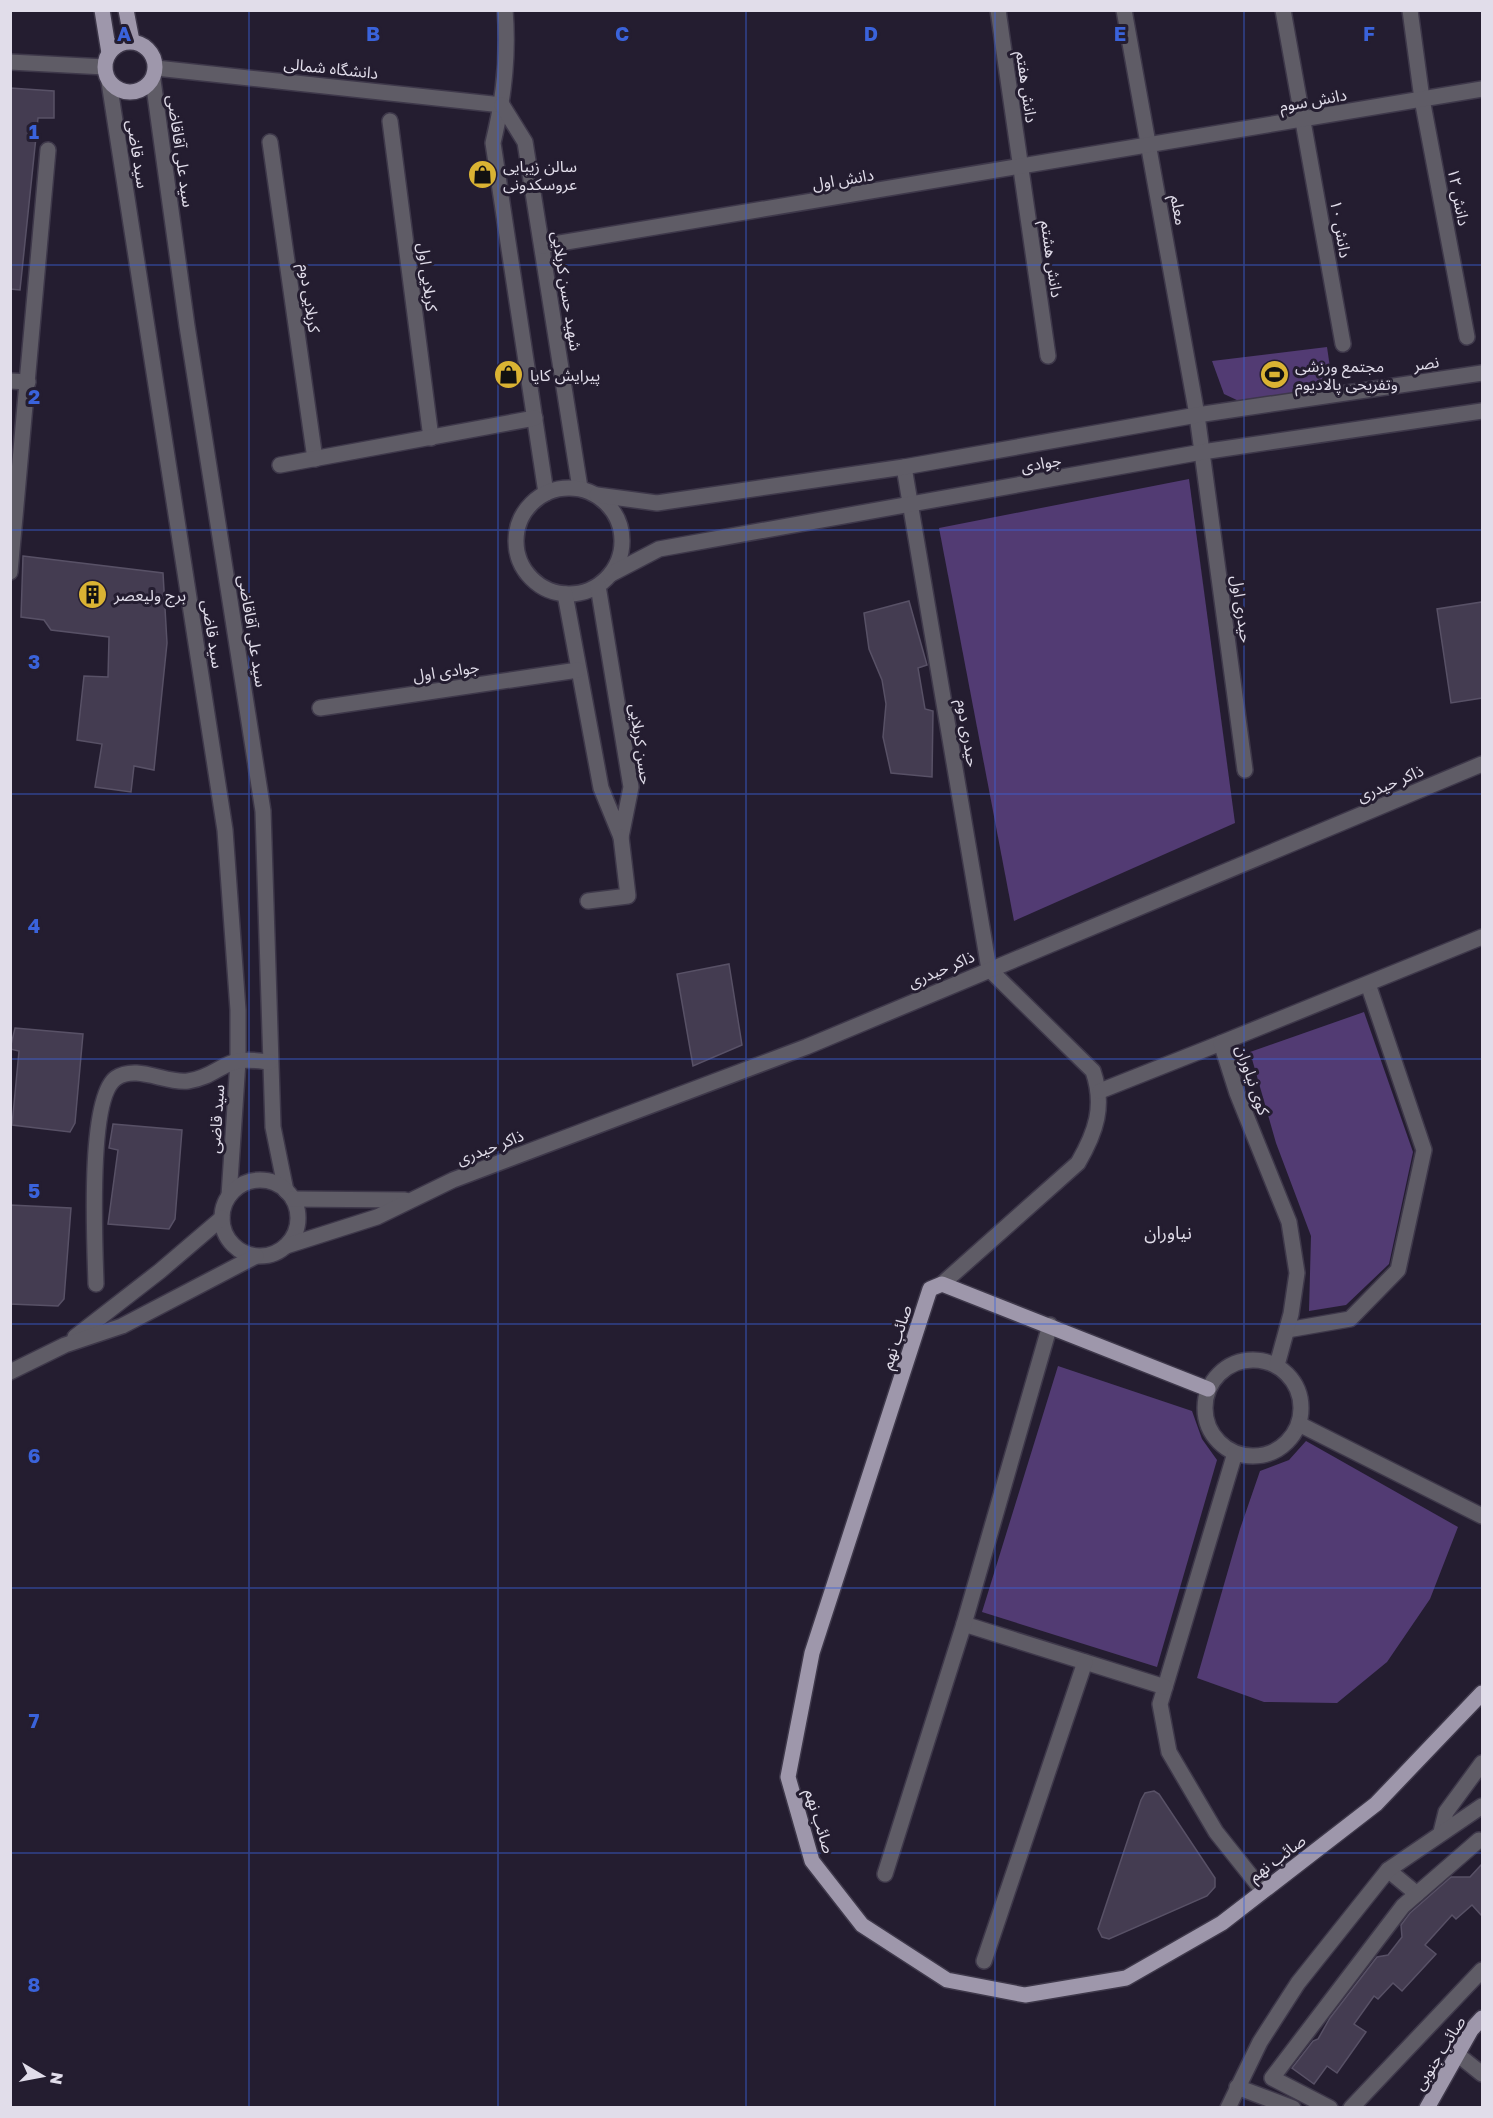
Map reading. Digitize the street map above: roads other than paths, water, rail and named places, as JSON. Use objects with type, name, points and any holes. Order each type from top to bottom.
[{"type":"main road","points":[[102,10],[108,67],[126,93],[146,88],[154,74],[150,50],[132,41],[119,44],[108,67]]},
{"type":"main road","points":[[126,10],[132,41]]},
{"type":"main road","points":[[942,1284],[1208,1389]]},
{"type":"main road","name":"صائب نهم","points":[[942,1284],[930,1289],[812,1653],[788,1777],[812,1861],[862,1925],[947,1980],[1024,1995],[1126,1978],[1222,1923],[1376,1804],[1482,1693]]},
{"type":"main road","name":"صائب جنوبی","points":[[1426,2108],[1471,2030],[1482,2018]]},
{"type":"street","points":[[505,10],[508,50],[502,105],[493,143],[546,493]]},
{"type":"street","name":"دانش هفتم","points":[[998,10],[1020,168]]},
{"type":"street","name":"معلم","points":[[1124,10],[1202,452]]},
{"type":"street","name":"دانش ۱۰","points":[[1283,10],[1343,344]]},
{"type":"street","name":"دانش ۱۲","points":[[1410,10],[1422,99],[1467,336]]},
{"type":"street","points":[[10,62],[108,67]]},
{"type":"street","name":"سید قاضی","points":[[108,67],[225,830],[238,1010],[238,1061],[229,1196]]},
{"type":"street","name":"دانشگاه شمالی","points":[[154,74],[502,105]]},
{"type":"street","name":"سید علی آقاقاضی","points":[[154,74],[187,326],[263,811],[273,1127],[289,1195]]},
{"type":"street","name":"دانش سوم","points":[[1149,147],[1482,89]]},
{"type":"street","name":"شهید حسن کربلایی","points":[[502,105],[525,142],[580,488]]},
{"type":"street","name":"کربلایی اول","points":[[390,121],[430,438]]},
{"type":"street","name":"کربلایی دوم","points":[[270,142],[315,459]]},
{"type":"street","name":"دانش اول","points":[[542,246],[1149,147]]},
{"type":"street","points":[[10,572],[48,150]]},
{"type":"street","name":"دانش هشتم","points":[[1020,168],[1048,356]]},
{"type":"street","name":"نصر","points":[[1197,416],[1482,373]]},
{"type":"street","points":[[10,381],[28,382]]},
{"type":"street","name":"جوادی","points":[[611,574],[659,549],[1202,452],[1482,411]]},
{"type":"street","name":"جوادی","points":[[597,495],[657,503],[904,467],[1197,416]]},
{"type":"street","points":[[280,465],[535,418]]},
{"type":"street","name":"حیدری اول","points":[[1202,452],[1245,770]]},
{"type":"street","name":"حیدری دوم","points":[[904,467],[989,969]]},
{"type":"street","points":[[562,488],[580,488],[597,495],[610,507],[619,522],[622,540],[620,558],[611,574],[598,586],[582,593],[565,594],[548,590],[533,580],[523,567],[517,551],[517,533],[522,517],[532,503],[546,493],[562,488]]},
{"type":"street","name":"حسن کربلایی","points":[[598,586],[631,787],[621,837]]},
{"type":"street","points":[[565,594],[601,788],[621,837],[628,896],[588,901]]},
{"type":"street","name":"جوادی اول","points":[[320,708],[578,670]]},
{"type":"street","name":"ذاکر حیدری","points":[[286,1246],[377,1217],[453,1180],[807,1047],[1482,764]]},
{"type":"street","name":"کوی نیاوران","points":[[1277,1365],[1287,1330],[1297,1272],[1289,1222],[1237,1093],[1221,1043],[1482,937]]},
{"type":"street","points":[[942,1284],[1078,1163],[1093,1137],[1100,1091],[1092,1071],[989,969]]},
{"type":"street","points":[[1287,1330],[1350,1319],[1398,1270],[1424,1150],[1368,984]]},
{"type":"street","points":[[1100,1091],[1221,1043]]},
{"type":"street","points":[[96,1284],[94,1180],[97,1140],[105,1099],[115,1078],[128,1074],[143,1074],[182,1082],[201,1079],[238,1061],[270,1062]]},
{"type":"street","points":[[65,1345],[222,1218],[229,1196],[237,1188],[257,1180],[269,1181],[289,1195],[372,1201],[411,1199]]},
{"type":"street","points":[[222,1218],[228,1239],[245,1254],[267,1256],[286,1246],[292,1238],[298,1218],[289,1195]]},
{"type":"street","points":[[10,1372],[65,1345],[122,1326],[256,1256]]},
{"type":"street","points":[[885,1874],[964,1624],[1050,1325]]},
{"type":"street","points":[[1245,1359],[1262,1359],[1277,1365],[1290,1376],[1298,1391],[1302,1407],[1299,1424],[1291,1438],[1279,1449],[1265,1455],[1250,1457],[1235,1453],[1221,1445],[1211,1434],[1205,1419],[1204,1404],[1208,1389],[1216,1376],[1229,1365],[1245,1359]]},
{"type":"street","points":[[1299,1424],[1482,1516]]},
{"type":"street","points":[[1235,1453],[1160,1704],[1169,1752],[1216,1832],[1263,1891]]},
{"type":"street","points":[[964,1624],[1165,1687]]},
{"type":"street","points":[[984,1961],[1085,1662]]},
{"type":"street","points":[[1441,1832],[1446,1812],[1482,1763]]},
{"type":"street","points":[[1228,2108],[1260,2042],[1298,1983],[1388,1870],[1482,1806]]},
{"type":"street","points":[[1330,2108],[1272,2078],[1403,1906],[1479,1840]]},
{"type":"street","points":[[1388,1870],[1417,1894]]},
{"type":"street","points":[[1351,2108],[1482,1970]]},
{"type":"street","points":[[1457,2054],[1482,2074]]},
{"type":"street","points":[[1238,2087],[1293,2108]]},
{"type":"place","name":"سالن زیبایی عروسکدونی","points":[[482,175]]},
{"type":"place","name":"پیرایش کایا","points":[[509,375]]},
{"type":"place","name":"مجتمع ورزشی وتفریحی پالادیوم","points":[[1274,375]]},
{"type":"place","name":"برج ولیعصر","points":[[93,595]]},
{"type":"district","name":"نیاوران","points":[[1168,1232]]}]
